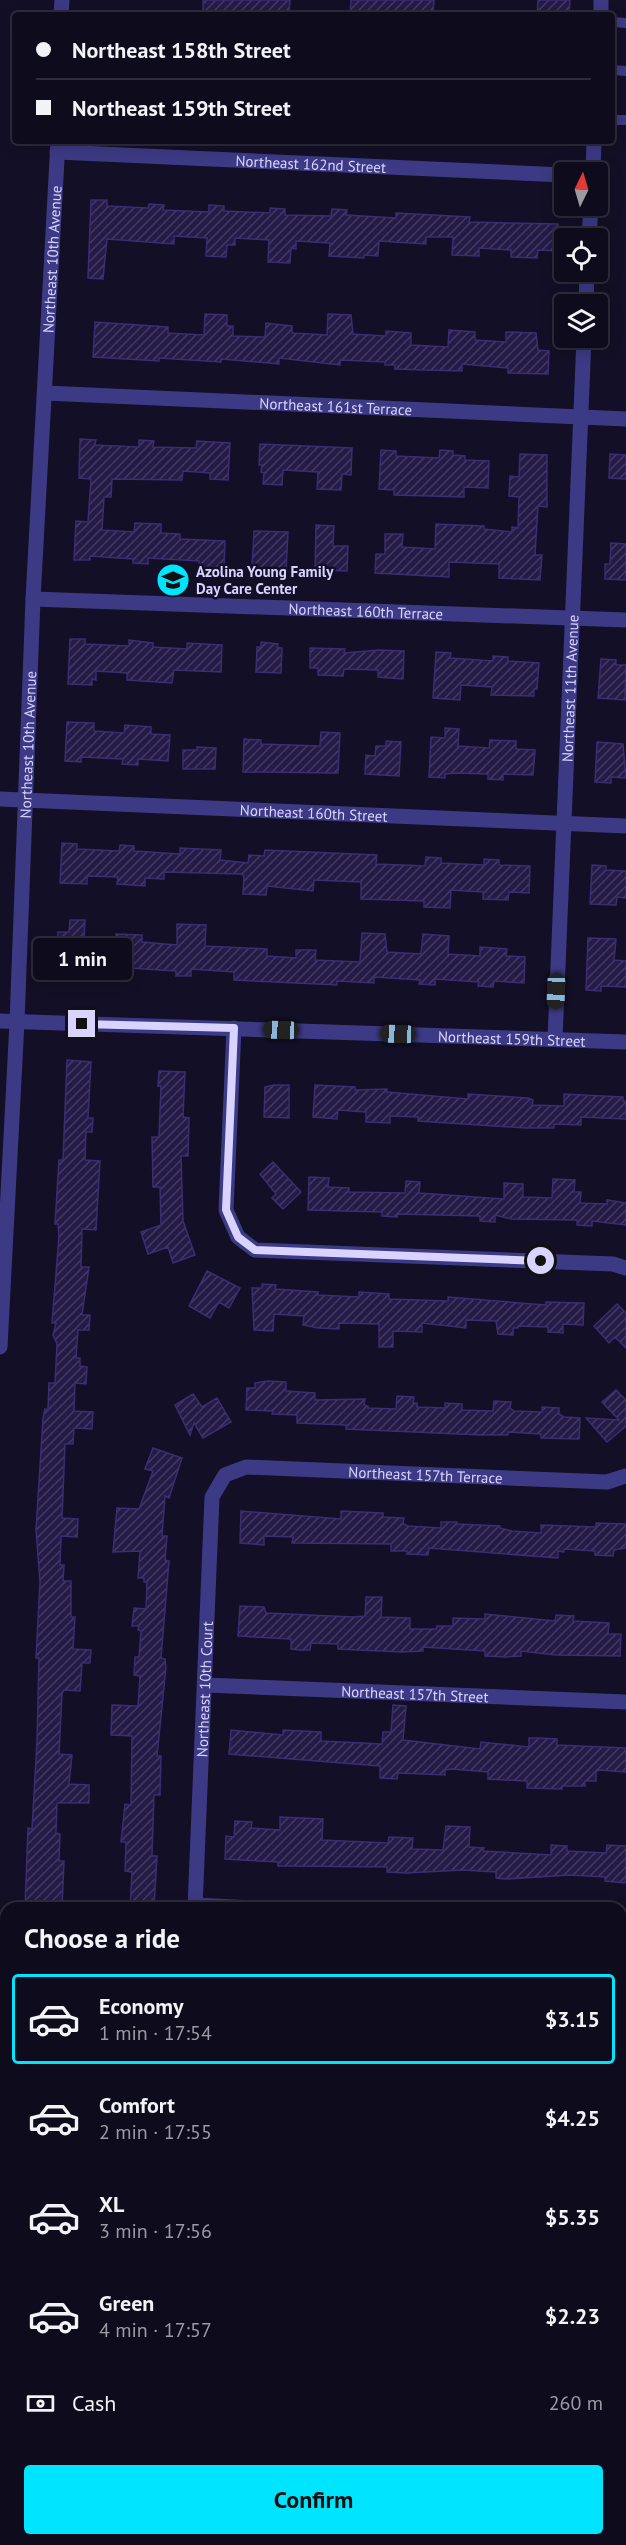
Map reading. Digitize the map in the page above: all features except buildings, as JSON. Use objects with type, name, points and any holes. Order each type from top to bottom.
[{"type":"street","points":[[593,162],[594,144]]},
{"type":"street","name":"Northeast 162nd Street","points":[[58,147],[554,174]]},
{"type":"street","name":"Northeast 10th Avenue","points":[[0,1347],[3,1248],[17,1022],[33,599],[58,147]]},
{"type":"street","name":"Northeast 11th Avenue","points":[[555,1039],[583,348]]},
{"type":"street","name":"Northeast 161st Terrace","points":[[45,393],[626,419]]},
{"type":"street","name":"Northeast 160th Terrace","points":[[33,599],[626,620]]},
{"type":"street","name":"Northeast 160th Street","points":[[0,799],[626,826]]},
{"type":"street","name":"Northeast 159th Street","points":[[0,1021],[626,1042]]},
{"type":"street","points":[[234,1028],[226,1210],[238,1237],[255,1250],[613,1264],[626,1268]]},
{"type":"street","name":"Northeast 157th Terrace","points":[[225,1475],[246,1467],[607,1482],[626,1476]]},
{"type":"street","name":"Northeast 10th Court","points":[[195,1902],[212,1497],[225,1475]]},
{"type":"street","name":"Northeast 157th Street","points":[[205,1685],[626,1702]]},
{"type":"place","name":"Azolina Young Family Day Care Center","points":[[173,580]]},
{"type":"route","points":[[82,1024],[234,1028],[226,1210],[238,1237],[255,1250],[541,1261]]}]
